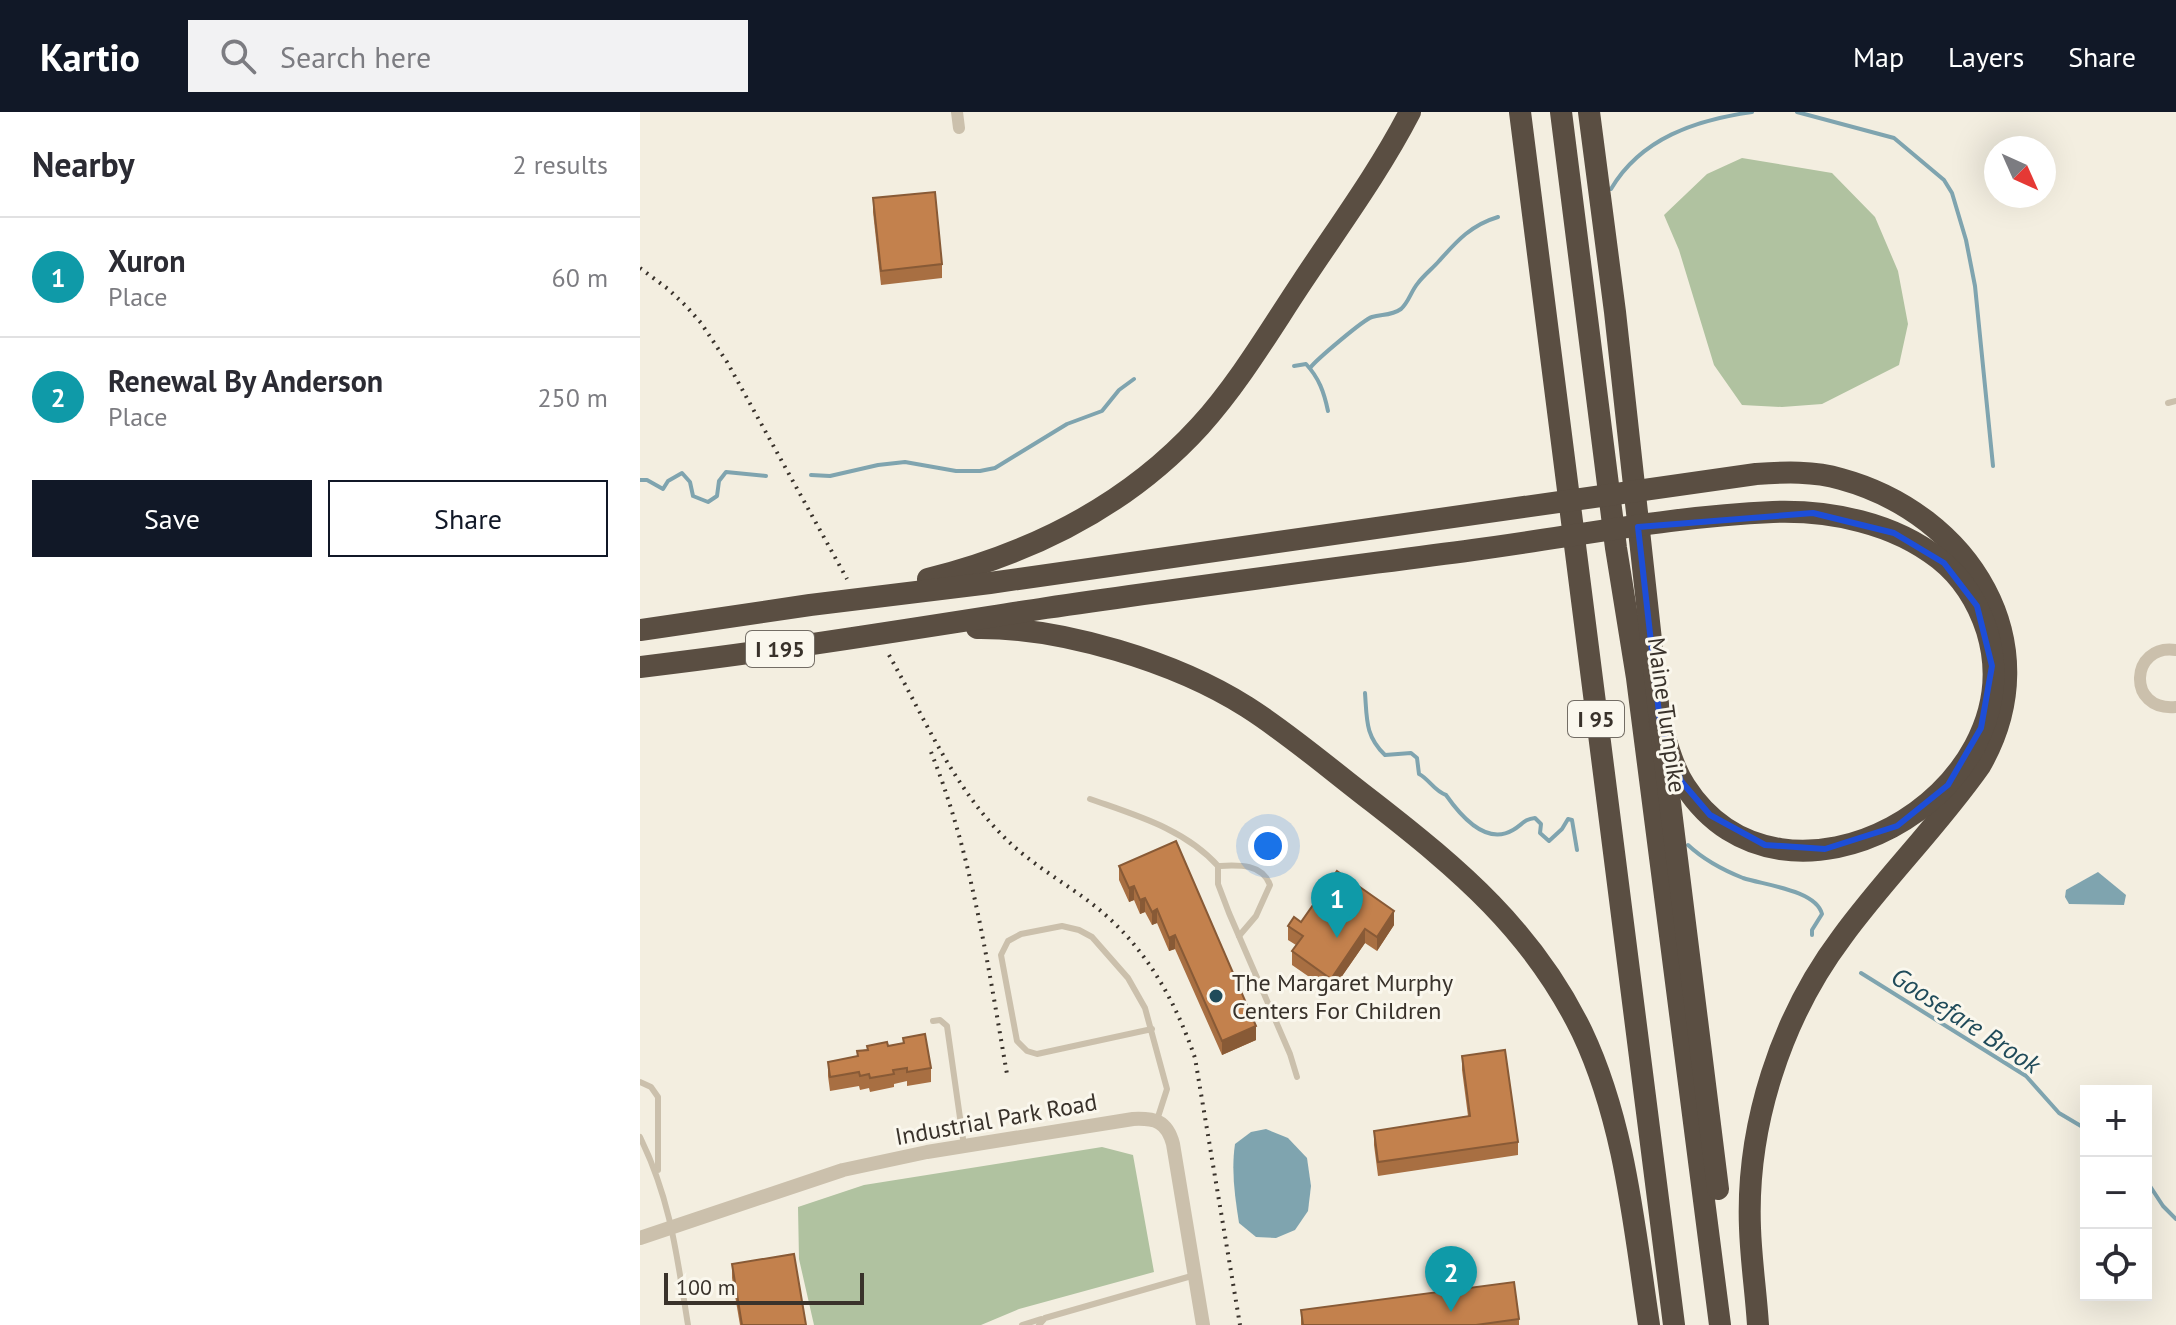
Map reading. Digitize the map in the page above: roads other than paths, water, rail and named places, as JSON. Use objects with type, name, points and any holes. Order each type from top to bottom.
[{"type":"highway","points":[[810,605],[938,576],[1000,558],[1072,526],[1114,500],[1156,468],[1200,426],[1233,384],[1380,165],[1410,112]]},
{"type":"highway","name":"I 95","points":[[1520,112],[1674,1325]]},
{"type":"highway","name":"Maine Turnpike","points":[[1561,112],[1720,1325]]},
{"type":"highway","points":[[1589,112],[1660,722],[1735,1325]]},
{"type":"highway","points":[[810,605],[990,583],[1756,474],[1791,472],[1838,478],[1882,494],[1928,521],[1967,561],[1993,604],[2002,631],[2008,672],[2004,705],[1988,752],[1972,777],[1827,957],[1795,1015],[1779,1055],[1763,1108],[1751,1183],[1750,1227],[1758,1325]]},
{"type":"highway","points":[[920,629],[1199,586],[1666,523],[1756,513],[1813,513],[1859,521],[1920,545],[1955,573],[1977,606],[1989,640],[1992,682],[1986,712],[1975,743],[1959,771],[1936,797],[1883,834],[1825,849],[1776,848],[1740,836],[1720,823],[1700,805],[1681,781],[1660,722]]},
{"type":"highway","name":"I 195","points":[[640,630],[810,605]]},
{"type":"highway","points":[[920,629],[991,628],[1086,643],[1140,658],[1197,680],[1244,705],[1293,739],[1427,845],[1489,900],[1529,945],[1560,991],[1584,1036],[1605,1088],[1624,1162],[1649,1325]]},
{"type":"highway","name":"I 195","points":[[640,667],[920,629]]},
{"type":"street","points":[[957,112],[959,128]]},
{"type":"street","points":[[2176,650],[2151,655],[2140,672],[2142,691],[2155,705],[2176,707]]},
{"type":"street","name":"Industrial Park Road","points":[[640,1238],[843,1170],[964,1146],[1133,1119],[1157,1120]]},
{"type":"street","points":[[1157,1120],[1167,1127],[1173,1144],[1203,1325]]},
{"type":"lane","points":[[2168,403],[2176,401]]},
{"type":"lane","points":[[1090,799],[1170,830],[1207,854],[1218,866],[1218,884],[1297,1077]]},
{"type":"lane","points":[[1218,866],[1257,868],[1267,876],[1270,885],[1256,916],[1239,936]]},
{"type":"lane","points":[[1152,1029],[1037,1054],[1027,1051],[1017,1041],[1001,955],[1008,941],[1021,934],[1062,926],[1079,930],[1092,937],[1128,978],[1145,1008],[1152,1029],[1167,1089],[1157,1120]]},
{"type":"lane","points":[[933,1021],[940,1020],[947,1026],[964,1146]]},
{"type":"lane","points":[[640,1082],[651,1087],[658,1097],[658,1173]]},
{"type":"lane","points":[[640,1137],[658,1173],[672,1227],[688,1325]]},
{"type":"lane","points":[[1022,1325],[1113,1302],[1195,1275]]},
{"type":"lane","points":[[1039,1325],[1045,1318]]},
{"type":"water","points":[[2098,872],[2126,895],[2124,905],[2069,904],[2065,897],[2066,890]]},
{"type":"water","points":[[1266,1129],[1288,1138],[1307,1158],[1311,1186],[1308,1211],[1295,1230],[1276,1238],[1256,1237],[1239,1223],[1234,1184],[1235,1144],[1251,1132]]},
{"type":"waterway","points":[[1611,189],[1623,171],[1638,157],[1672,134],[1711,120],[1752,112]]},
{"type":"waterway","points":[[1797,112],[1894,138],[1944,180],[1952,193],[1975,286],[1993,466]]},
{"type":"waterway","points":[[1310,368],[1367,320],[1401,309],[1420,280],[1458,240],[1480,224],[1498,217]]},
{"type":"waterway","name":"Goosefare Brook","points":[[1294,366],[1306,364],[1311,369],[1328,411]]},
{"type":"waterway","name":"Goosefare Brook","points":[[811,475],[830,476],[905,462],[956,471],[995,468],[1067,424],[1102,411],[1119,390],[1134,379]]},
{"type":"waterway","name":"Goosefare Brook","points":[[640,480],[647,480],[663,489],[668,481],[682,473],[690,482],[693,496],[708,502],[717,496],[719,481],[726,472],[766,476]]},
{"type":"waterway","name":"Goosefare Brook","points":[[1365,693],[1368,727],[1378,748],[1385,755],[1411,753],[1417,758],[1419,774],[1446,795],[1475,826],[1493,834],[1503,834],[1535,818],[1541,824],[1540,833],[1549,841],[1568,819],[1572,820],[1577,850]]},
{"type":"waterway","name":"Goosefare Brook","points":[[1688,845],[1707,860],[1736,875],[1810,899],[1822,914],[1812,935]]},
{"type":"waterway","name":"Goosefare Brook","points":[[1861,973],[2026,1076],[2059,1113],[2080,1125]]},
{"type":"waterway","name":"Goosefare Brook","points":[[2152,1189],[2176,1219]]},
{"type":"railway","points":[[640,268],[686,306],[727,362],[847,579]]},
{"type":"railway","points":[[889,655],[940,750],[985,816],[1023,854],[1110,919],[1141,954],[1167,993],[1195,1058],[1240,1325]]},
{"type":"railway","points":[[931,752],[958,830],[968,870],[1007,1074]]},
{"type":"place","name":"Xuron","points":[[1337,938]]},
{"type":"place","name":"The Margaret Murphy Centers For Children","points":[[1216,996]]},
{"type":"place","name":"Renewal By Anderson","points":[[1451,1312]]}]
